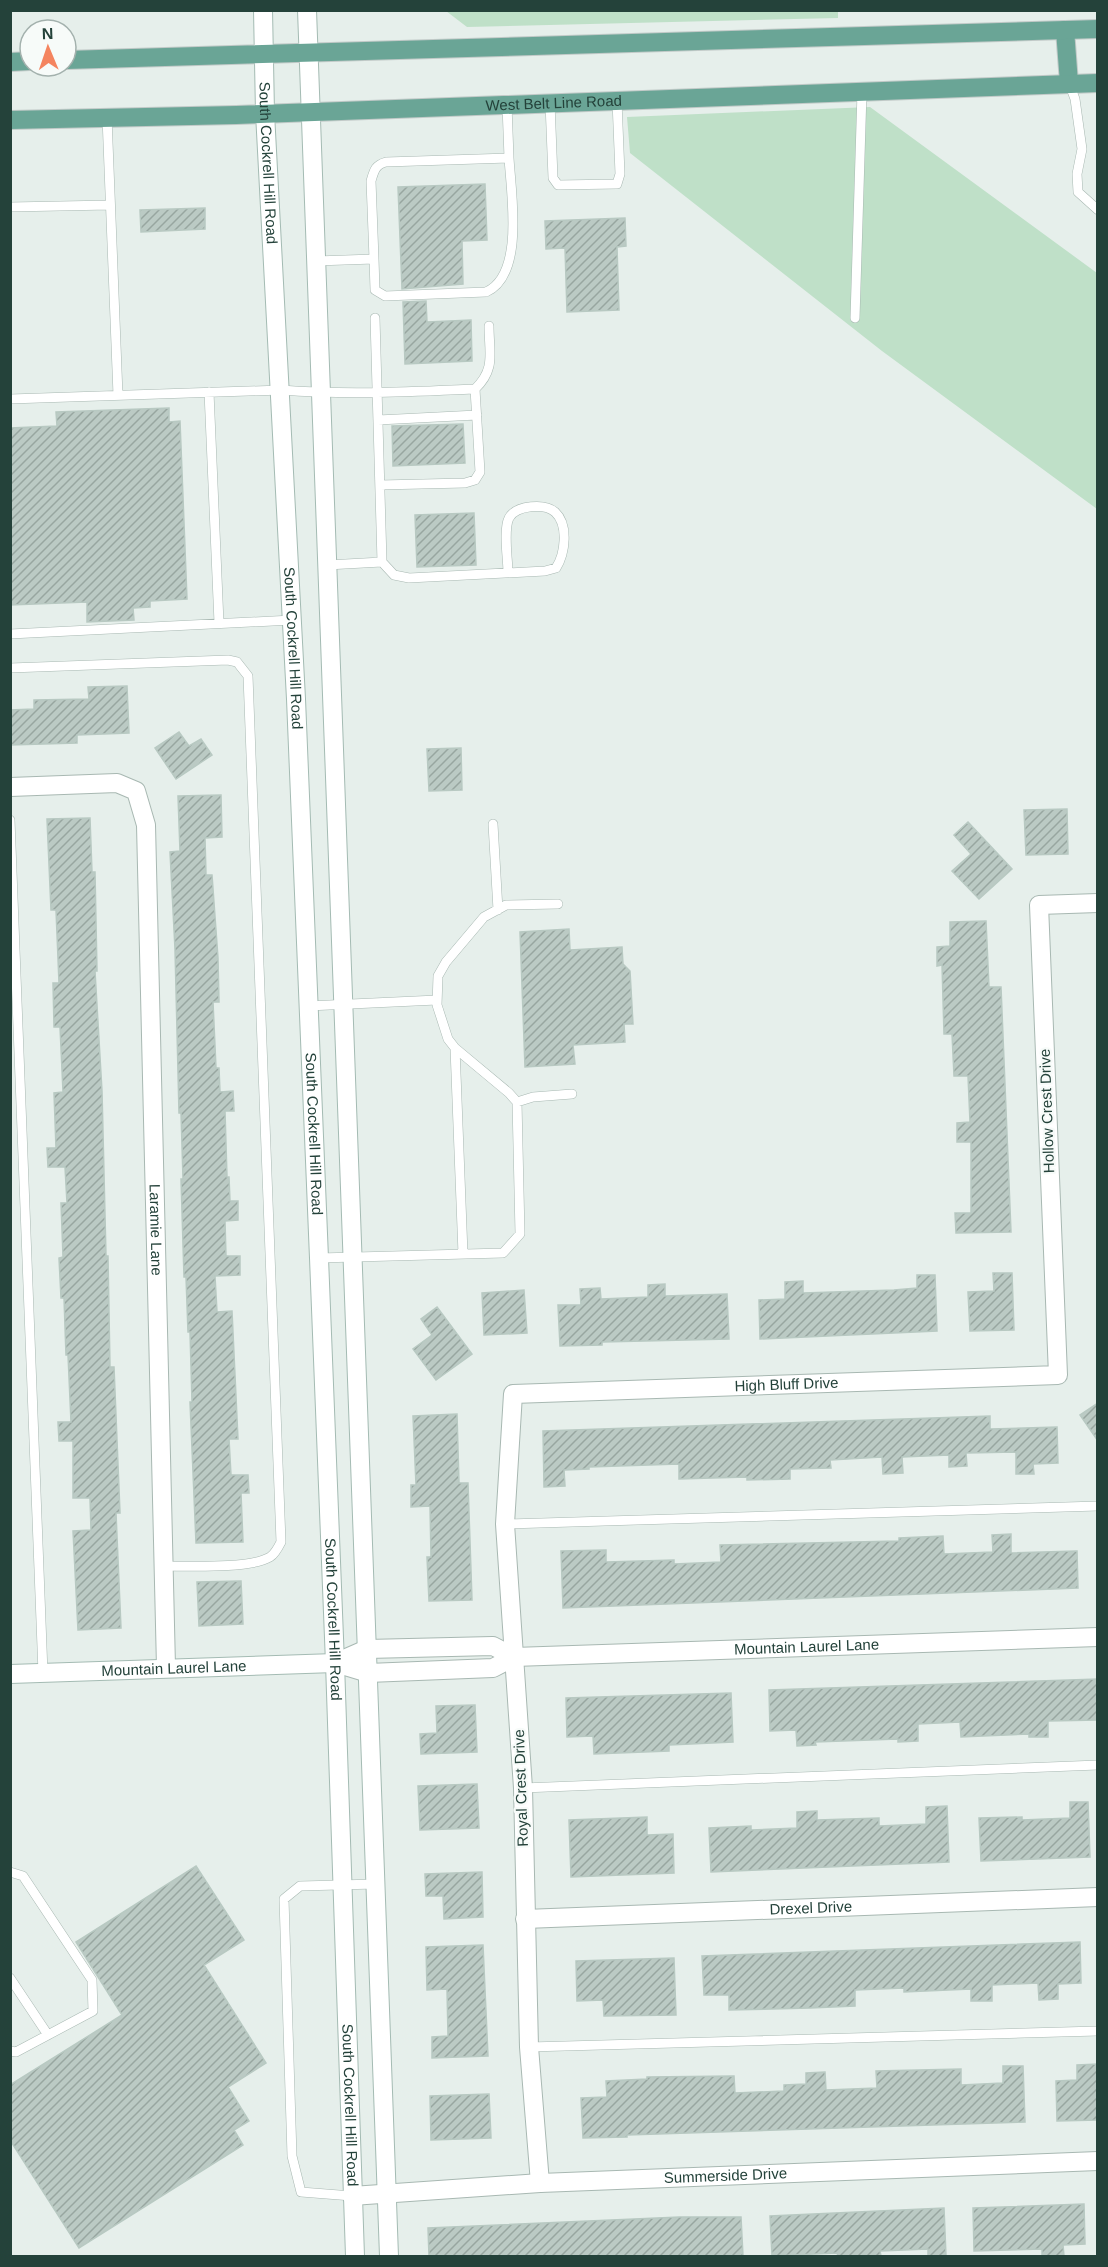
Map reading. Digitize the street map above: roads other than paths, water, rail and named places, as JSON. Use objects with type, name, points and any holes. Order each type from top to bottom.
[{"type":"main road","points":[[78,60],[1098,29]]},
{"type":"main road","points":[[1065,30],[1069,83]]},
{"type":"main road","name":"West Belt Line Road","points":[[10,120],[507,105],[1098,83]]},
{"type":"street","name":"South Cockrell Hill Road","points":[[263,10],[265,113],[292,620],[319,1258],[355,2256]]},
{"type":"street","points":[[307,10],[388,2256]]},
{"type":"street","name":"Laramie Lane","points":[[10,788],[117,783],[136,791],[146,825],[166,1667]]},
{"type":"street","name":"Hollow Crest Drive","points":[[1058,1375],[1039,905],[1098,903]]},
{"type":"street","name":"High Bluff Drive","points":[[513,1394],[1058,1375]]},
{"type":"street","name":"Royal Crest Drive","points":[[513,1394],[505,1524],[523,1788],[529,2047],[540,2183]]},
{"type":"street","name":"Mountain Laurel Lane","points":[[10,1674],[335,1663],[368,1673],[493,1668],[514,1657],[1098,1637]]},
{"type":"street","name":"Mountain Laurel Lane","points":[[335,1663],[367,1649],[493,1646],[514,1657]]},
{"type":"street","name":"Drexel Drive","points":[[525,1919],[1098,1897]]},
{"type":"street","name":"Summerside Drive","points":[[352,2196],[540,2183],[1098,2161]]},
{"type":"lane","points":[[1069,83],[1075,99],[1082,149],[1077,174],[1078,192],[1098,210]]},
{"type":"lane","points":[[855,318],[862,92]]},
{"type":"lane","points":[[550,103],[553,178],[558,185],[617,183],[620,174],[617,101]]},
{"type":"lane","points":[[507,105],[510,158],[511,251],[503,280],[494,289],[486,292],[411,296],[380,295],[375,290],[371,181],[373,172],[379,164],[510,158]]},
{"type":"lane","points":[[107,117],[118,395]]},
{"type":"lane","points":[[10,207],[110,205]]},
{"type":"lane","points":[[316,261],[374,259]]},
{"type":"lane","points":[[375,318],[382,562],[394,575],[409,579],[508,573],[556,568],[564,548],[562,521],[554,511],[543,507],[518,508],[510,515],[507,525],[508,573]]},
{"type":"lane","points":[[10,399],[280,390],[377,393],[475,389],[485,379],[490,368],[489,326]]},
{"type":"lane","points":[[380,485],[465,483],[475,480],[480,472],[475,389]]},
{"type":"lane","points":[[209,392],[219,623]]},
{"type":"lane","points":[[378,420],[477,415]]},
{"type":"lane","points":[[327,565],[382,562]]},
{"type":"lane","points":[[10,634],[292,620]]},
{"type":"lane","points":[[10,668],[228,660],[237,662],[248,675],[281,1542],[273,1555],[263,1561],[243,1564],[164,1566]]},
{"type":"lane","points":[[10,820],[43,1672]]},
{"type":"lane","points":[[493,824],[498,910]]},
{"type":"lane","points":[[319,1258],[503,1253],[520,1234],[517,1102],[455,1048],[448,1039],[437,1000],[438,976],[446,962],[484,917],[506,905],[558,904]]},
{"type":"lane","points":[[308,1006],[437,1000]]},
{"type":"lane","points":[[455,1048],[463,1254]]},
{"type":"lane","points":[[517,1102],[533,1096],[572,1094]]},
{"type":"lane","points":[[505,1524],[1098,1506]]},
{"type":"lane","points":[[523,1788],[1098,1766]]},
{"type":"lane","points":[[10,1872],[23,1876],[92,1980],[93,2011],[15,2052],[10,2051]]},
{"type":"lane","points":[[352,2196],[301,2192],[292,2156],[284,1899],[300,1886],[375,1884]]},
{"type":"lane","points":[[10,1978],[48,2035]]},
{"type":"lane","points":[[529,2047],[1098,2031]]}]
